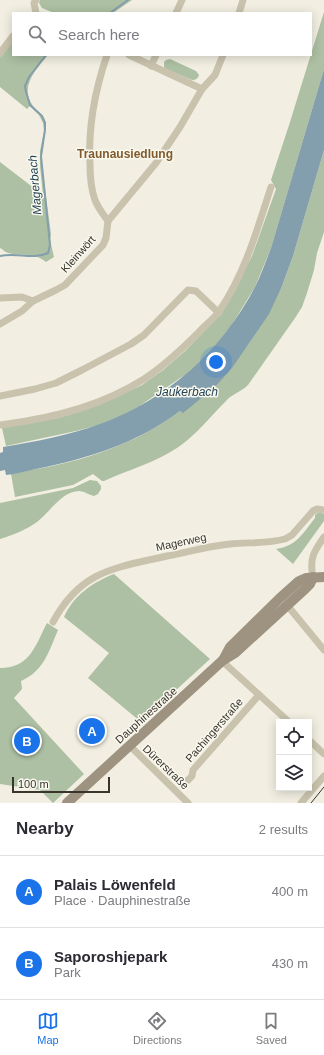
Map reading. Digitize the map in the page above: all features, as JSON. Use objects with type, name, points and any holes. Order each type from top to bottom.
[{"type":"main road","name":"Dauphinestraße","points":[[67,803],[222,661],[235,654],[305,589],[310,584],[313,577]]},
{"type":"main road","name":"Dauphinestraße","points":[[222,661],[230,647],[299,581],[306,578],[324,577]]},
{"type":"street","points":[[36,0],[34,3],[37,12]]},
{"type":"street","points":[[176,12],[182,0]]},
{"type":"street","points":[[239,12],[243,0]]},
{"type":"street","points":[[0,53],[12,37]]},
{"type":"street","points":[[107,56],[98,83],[93,107],[90,155],[91,178],[94,196],[99,208],[108,221],[156,163],[180,127],[202,89],[215,75],[223,56]]},
{"type":"street","points":[[131,56],[202,89]]},
{"type":"street","points":[[151,66],[156,56]]},
{"type":"street","points":[[0,425],[61,414],[106,398],[143,380],[180,350],[219,313],[230,296],[255,238],[270,187]]},
{"type":"street","name":"Kleinwört","points":[[0,324],[33,301],[65,285],[103,245],[106,238],[108,221]]},
{"type":"street","points":[[0,396],[56,383],[131,344],[144,335],[188,290],[196,291],[219,313]]},
{"type":"street","points":[[0,298],[22,297],[33,301]]},
{"type":"street","name":"Magerweg","points":[[53,622],[60,610],[75,591],[100,573],[221,545],[285,539],[292,535],[313,511],[317,509],[324,510]]},
{"type":"street","points":[[313,577],[311,563],[312,557],[324,537]]},
{"type":"street","points":[[287,605],[324,650]]},
{"type":"street","points":[[222,661],[286,719]]},
{"type":"street","name":"Pachingerstraße","points":[[188,780],[192,776],[193,770],[259,695]]},
{"type":"street","points":[[312,743],[324,754]]},
{"type":"street","name":"Dürerstraße","points":[[130,746],[179,790],[188,803]]},
{"type":"street","points":[[301,803],[324,776]]},
{"type":"green space","points":[[40,0],[132,0],[114,12],[52,12],[42,8],[39,3]]},
{"type":"green space","points":[[324,12],[324,69],[271,248],[255,287],[231,326],[207,355],[186,374],[138,407],[99,425],[6,446],[2,428],[58,418],[79,412],[101,404],[142,385],[163,370],[185,351],[222,313],[252,256],[276,189],[271,180],[310,56],[312,56],[312,51]]},
{"type":"green space","points":[[12,41],[12,56],[47,56],[34,72],[28,85],[29,99],[46,123],[42,166],[51,234],[50,240],[54,257],[46,262],[32,255],[8,253],[0,248],[0,162],[43,195],[40,151],[44,131],[43,123],[39,115],[30,106],[27,109],[0,87],[0,57]]},
{"type":"green space","points":[[170,59],[196,71],[199,75],[198,77],[192,80],[166,69],[164,67],[164,62]]},
{"type":"green space","points":[[324,150],[324,232],[307,293],[302,307],[295,318],[248,385],[228,399],[197,432],[184,443],[159,458],[104,481],[93,474],[73,485],[15,497],[11,474],[78,460],[124,444],[158,426],[180,411],[183,412],[215,387],[249,343],[282,286],[293,256]]},
{"type":"green space","points":[[90,480],[97,481],[101,486],[98,494],[94,496],[79,491],[73,492],[61,498],[42,518],[33,525],[0,539],[0,503],[73,488]]},
{"type":"green space","points":[[319,512],[324,514],[324,521],[293,564],[276,549],[289,545],[299,538],[315,518],[315,515]]},
{"type":"green space","points":[[114,574],[210,659],[141,722],[88,678],[109,653],[64,617],[78,596],[99,581]]},
{"type":"green space","points":[[47,623],[58,630],[52,645],[45,660],[35,672],[21,681],[22,689],[14,698],[84,774],[53,803],[40,790],[0,784],[0,668],[10,667],[25,660],[35,647]]},
{"type":"water","name":"Jaukerbach","points":[[324,69],[324,150],[293,256],[282,286],[269,314],[232,368],[215,387],[183,413],[180,411],[163,423],[129,441],[93,455],[56,465],[6,475],[5,470],[0,471],[0,453],[3,452],[3,447],[77,432],[125,414],[170,387],[209,352],[226,332],[242,310],[255,287],[271,248]]},
{"type":"waterway","name":"Magerbach","points":[[111,12],[128,0]]},
{"type":"waterway","name":"Magerbach","points":[[0,256],[42,255],[48,253],[50,245],[41,156],[45,123],[42,116],[30,105],[25,86],[29,77],[45,56]]},
{"type":"tunnel","points":[[181,788],[188,780]]},
{"type":"tram line","points":[[311,803],[324,787]]},
{"type":"place","name":"Palais Löwenfeld","points":[[92,731]]},
{"type":"place","name":"Saporoshjepark","points":[[27,741]]},
{"type":"district","name":"Traunausiedlung","points":[[125,154]]}]
